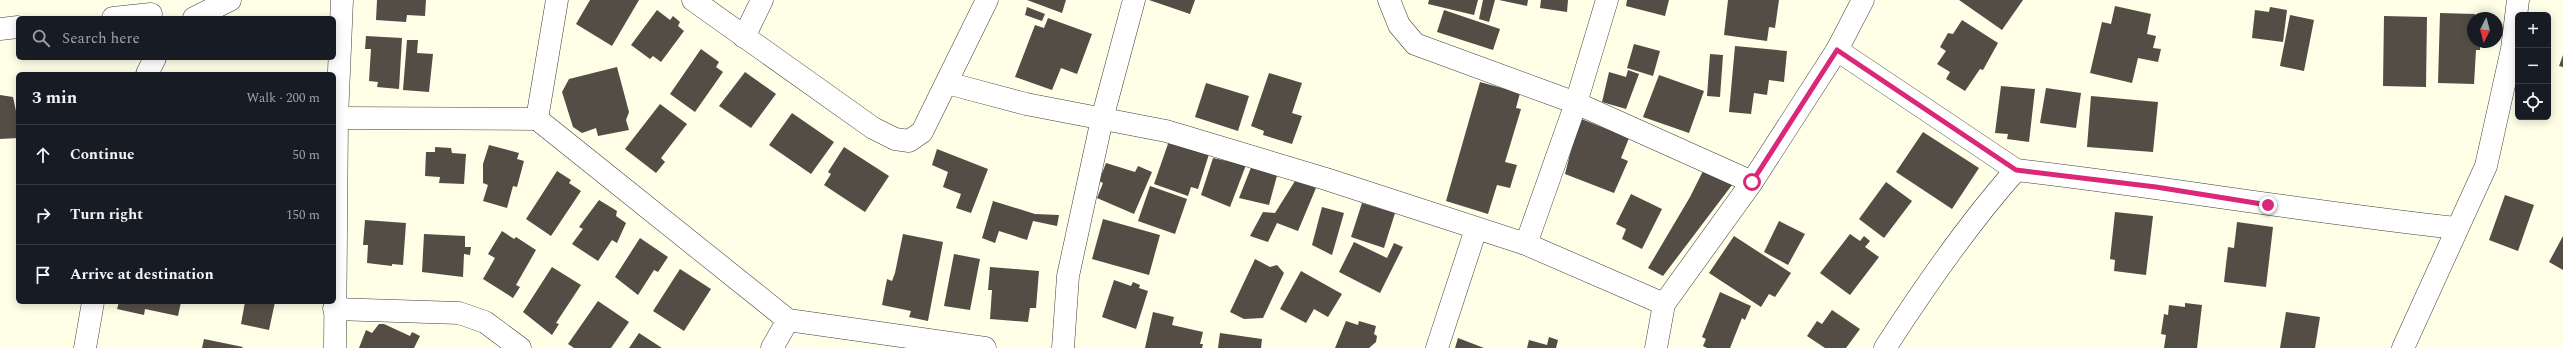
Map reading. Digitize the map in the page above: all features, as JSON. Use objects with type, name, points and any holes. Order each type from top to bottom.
[{"type":"street","points":[[198,16],[230,0]]},
{"type":"street","points":[[336,182],[342,0]]},
{"type":"street","points":[[537,119],[557,0]]},
{"type":"street","points":[[693,0],[873,128],[901,141],[909,141],[922,132],[987,0]]},
{"type":"street","points":[[744,37],[762,0]]},
{"type":"street","points":[[1063,348],[1068,276],[1102,119],[1134,0]]},
{"type":"street","points":[[1389,0],[1398,25],[1415,44],[1576,103],[1752,182]]},
{"type":"street","points":[[1526,244],[1576,103],[1607,0]]},
{"type":"street","points":[[1656,348],[1664,304],[1752,182],[1837,50],[1863,0]]},
{"type":"street","points":[[2403,348],[2456,228],[2467,211],[2486,166],[2512,50],[2518,0]]},
{"type":"street","points":[[123,16],[150,11]]},
{"type":"street","points":[[0,29],[16,27]]},
{"type":"street","points":[[1837,50],[2016,170],[2156,187],[2268,205],[2456,228]]},
{"type":"street","points":[[148,72],[154,60]]},
{"type":"street","points":[[947,83],[1026,104],[1166,131],[1326,179],[1526,244],[1664,304]]},
{"type":"street","points":[[337,118],[537,119],[788,320],[985,348]]},
{"type":"street","points":[[1885,348],[1926,284],[1984,206],[2016,170]]},
{"type":"street","points":[[1437,348],[1476,229]]},
{"type":"street","points":[[84,348],[93,304]]},
{"type":"street","points":[[334,304],[335,348]]},
{"type":"street","points":[[334,309],[459,313],[485,322],[520,348]]},
{"type":"street","points":[[772,348],[788,320]]},
{"type":"building","points":[[377,0],[426,0],[425,16],[407,15],[406,22],[376,20]]},
{"type":"building","points":[[590,0],[639,0],[612,46],[576,24]]},
{"type":"building","points":[[1027,0],[1066,0],[1062,13]]},
{"type":"building","points":[[1149,0],[1195,0],[1190,14]]},
{"type":"building","points":[[1429,0],[1478,0],[1474,15],[1428,4]]},
{"type":"building","points":[[1483,0],[1495,0],[1489,22],[1479,19]]},
{"type":"building","points":[[1499,0],[1528,0],[1527,6]]},
{"type":"building","points":[[1541,0],[1568,0],[1567,12],[1540,8]]},
{"type":"building","points":[[1627,0],[1669,0],[1665,16],[1626,6]]},
{"type":"building","points":[[1728,0],[1779,0],[1775,28],[1769,27],[1767,41],[1724,35]]},
{"type":"building","points":[[1959,0],[2023,0],[2002,30]]},
{"type":"building","points":[[2115,6],[2151,14],[2147,34],[2156,36],[2153,48],[2161,49],[2158,62],[2138,58],[2132,83],[2090,73],[2102,22],[2111,24]]},
{"type":"building","points":[[1027,7],[1045,14],[1042,21],[1025,15]]},
{"type":"building","points":[[2270,7],[2287,10],[2283,42],[2252,38],[2255,10],[2269,12]]},
{"type":"building","points":[[657,10],[670,20],[673,16],[680,22],[678,26],[684,31],[661,62],[653,56],[650,59],[631,45]]},
{"type":"building","points":[[1444,10],[1500,29],[1493,50],[1437,32]]},
{"type":"building","points":[[2440,13],[2467,14],[2467,48],[2480,48],[2480,50],[2476,50],[2474,84],[2438,83]]},
{"type":"building","points":[[2290,15],[2314,20],[2304,71],[2280,66]]},
{"type":"building","points":[[2384,16],[2427,17],[2426,87],[2383,86]]},
{"type":"building","points":[[1048,18],[1092,34],[1077,74],[1061,68],[1052,90],[1015,77],[1035,25],[1044,28]]},
{"type":"building","points":[[1962,20],[1998,43],[1983,70],[1980,69],[1965,91],[1946,79],[1950,72],[1937,64],[1946,51],[1940,47],[1948,33],[1953,34]]},
{"type":"building","points":[[366,36],[402,38],[399,89],[377,87],[378,82],[369,81],[371,49],[365,49]]},
{"type":"building","points":[[407,40],[418,40],[417,53],[433,54],[429,92],[403,90]]},
{"type":"building","points":[[1634,44],[1660,51],[1653,76],[1627,68]]},
{"type":"building","points":[[1735,46],[1787,51],[1784,82],[1769,80],[1767,95],[1754,93],[1751,114],[1729,112]]},
{"type":"building","points":[[701,49],[719,62],[716,67],[723,72],[695,112],[670,94]]},
{"type":"building","points":[[1710,54],[1723,55],[1720,97],[1707,96]]},
{"type":"building","points":[[2563,55],[2563,67],[2559,66]]},
{"type":"building","points":[[617,67],[629,112],[626,120],[629,130],[598,136],[596,128],[582,133],[573,127],[562,92],[569,79]]},
{"type":"building","points":[[1628,70],[1639,74],[1626,109],[1602,102],[1609,72],[1626,77]]},
{"type":"building","points":[[745,72],[776,94],[751,128],[719,106]]},
{"type":"building","points":[[1269,73],[1302,83],[1292,113],[1302,116],[1292,144],[1263,135],[1264,131],[1251,126]]},
{"type":"building","points":[[1659,75],[1704,91],[1689,133],[1643,117]]},
{"type":"building","points":[[1480,82],[1520,93],[1516,108],[1521,109],[1505,162],[1517,165],[1510,188],[1497,185],[1488,214],[1446,201]]},
{"type":"building","points":[[1206,83],[1249,96],[1238,131],[1195,117]]},
{"type":"building","points":[[2001,86],[2035,89],[2029,142],[2007,139],[2008,134],[1995,133]]},
{"type":"building","points":[[2046,88],[2081,93],[2076,128],[2040,123]]},
{"type":"building","points":[[0,95],[13,97],[16,111],[16,138],[0,139]]},
{"type":"building","points":[[2091,96],[2158,102],[2153,152],[2087,147]]},
{"type":"building","points":[[660,104],[687,124],[661,158],[665,162],[656,173],[625,149]]},
{"type":"building","points":[[792,113],[834,142],[811,174],[769,145]]},
{"type":"building","points":[[1579,118],[1629,138],[1621,158],[1628,161],[1614,193],[1565,174]]},
{"type":"building","points":[[1923,132],[1979,168],[1952,209],[1896,172]]},
{"type":"building","points":[[1170,138],[1210,151],[1198,189],[1191,187],[1188,196],[1154,184]]},
{"type":"building","points":[[489,145],[519,153],[517,159],[524,161],[517,187],[513,186],[507,208],[483,201],[488,185],[483,183],[483,164]]},
{"type":"building","points":[[435,147],[451,148],[452,153],[466,154],[464,184],[439,183],[440,177],[425,176],[426,152],[435,152]]},
{"type":"building","points":[[844,147],[889,176],[865,212],[824,185],[831,174],[828,172]]},
{"type":"building","points":[[937,149],[988,169],[971,213],[956,208],[961,194],[943,187],[948,172],[932,165]]},
{"type":"building","points":[[1213,158],[1246,165],[1230,207],[1201,195]]},
{"type":"building","points":[[1106,163],[1135,172],[1138,166],[1152,172],[1134,214],[1097,198],[1103,183],[1099,181]]},
{"type":"building","points":[[1252,165],[1278,172],[1269,205],[1239,198]]},
{"type":"building","points":[[1705,167],[1735,181],[1663,276],[1648,268],[1690,197]]},
{"type":"building","points":[[557,171],[571,180],[569,183],[581,191],[551,236],[526,219]]},
{"type":"building","points":[[1295,181],[1316,188],[1298,231],[1277,223],[1268,242],[1250,236],[1263,212],[1275,213]]},
{"type":"building","points":[[1886,182],[1912,201],[1884,238],[1859,219]]},
{"type":"building","points":[[1150,186],[1187,199],[1175,234],[1138,221]]},
{"type":"building","points":[[1631,194],[1662,209],[1642,249],[1622,239],[1626,229],[1616,224]]},
{"type":"building","points":[[2505,195],[2534,205],[2518,251],[2489,240]]},
{"type":"building","points":[[599,200],[617,211],[616,216],[626,223],[617,243],[612,240],[598,261],[572,244],[583,229],[579,227]]},
{"type":"building","points":[[993,201],[1035,214],[1059,215],[1057,226],[1033,221],[1027,240],[999,231],[995,243],[982,238]]},
{"type":"building","points":[[1362,203],[1395,213],[1384,248],[1351,237]]},
{"type":"building","points":[[1322,207],[1344,213],[1332,255],[1312,245]]},
{"type":"building","points":[[2115,212],[2153,216],[2146,275],[2114,271],[2115,260],[2110,259]]},
{"type":"building","points":[[1103,219],[1160,235],[1149,275],[1092,259]]},
{"type":"building","points":[[365,220],[406,223],[403,265],[392,264],[392,266],[367,263],[368,245],[363,245]]},
{"type":"building","points":[[1779,221],[1805,234],[1788,265],[1764,252]]},
{"type":"building","points":[[2237,222],[2273,227],[2266,287],[2224,282],[2228,247],[2234,248]]},
{"type":"building","points":[[502,231],[514,239],[516,237],[536,250],[516,285],[520,287],[513,298],[483,279],[495,258],[488,254]]},
{"type":"building","points":[[424,234],[465,236],[465,247],[471,247],[470,255],[464,254],[463,277],[422,272]]},
{"type":"building","points":[[903,234],[943,242],[928,321],[909,317],[911,311],[882,305],[887,279],[892,281],[895,273]]},
{"type":"building","points":[[1850,234],[1860,241],[1864,236],[1870,241],[1865,247],[1879,257],[1850,295],[1820,273]]},
{"type":"building","points":[[1734,236],[1791,273],[1775,297],[1769,294],[1761,307],[1709,273]]},
{"type":"building","points":[[2563,236],[2563,270],[2549,262]]},
{"type":"building","points":[[640,238],[668,257],[658,272],[654,270],[638,295],[615,277]]},
{"type":"building","points":[[1354,242],[1387,258],[1394,243],[1403,247],[1380,293],[1339,272]]},
{"type":"building","points":[[954,254],[980,259],[970,310],[944,306]]},
{"type":"building","points":[[1255,259],[1270,267],[1277,265],[1284,273],[1263,318],[1244,319],[1230,312]]},
{"type":"building","points":[[552,267],[581,285],[556,323],[559,324],[552,335],[523,312]]},
{"type":"building","points":[[990,267],[1039,271],[1036,308],[1030,308],[1028,322],[990,319],[992,290],[988,290]]},
{"type":"building","points":[[680,269],[711,289],[684,331],[653,311]]},
{"type":"building","points":[[1301,271],[1342,294],[1328,317],[1314,309],[1306,323],[1280,309]]},
{"type":"building","points":[[1114,280],[1131,286],[1133,282],[1140,285],[1139,288],[1148,291],[1136,329],[1102,317]]},
{"type":"building","points":[[1720,292],[1751,306],[1745,320],[1742,318],[1730,348],[1707,348],[1703,346],[1706,339],[1702,337]]},
{"type":"building","points":[[598,301],[629,322],[611,348],[574,348],[568,344]]},
{"type":"building","points":[[2185,303],[2202,305],[2197,348],[2164,348],[2166,335],[2161,334],[2164,314],[2168,315],[2169,305],[2185,307]]},
{"type":"building","points":[[118,304],[181,304],[178,316],[145,309],[144,315],[117,309]]},
{"type":"building","points":[[245,304],[275,304],[269,330],[241,324]]},
{"type":"building","points":[[1832,310],[1860,329],[1846,348],[1825,348],[1807,336],[1817,321],[1822,324]]},
{"type":"building","points":[[1153,312],[1174,317],[1172,325],[1203,332],[1200,344],[1203,344],[1202,348],[1145,348]]},
{"type":"building","points":[[2286,312],[2320,317],[2315,348],[2280,348]]},
{"type":"building","points":[[1346,321],[1358,325],[1359,321],[1376,326],[1374,334],[1377,336],[1376,342],[1369,348],[1335,348]]},
{"type":"building","points":[[379,324],[384,324],[410,336],[412,332],[420,336],[414,348],[359,348],[366,330],[372,333]]},
{"type":"building","points":[[639,333],[662,348],[629,348]]},
{"type":"building","points":[[1220,333],[1262,339],[1261,348],[1218,348]]},
{"type":"building","points":[[1549,337],[1558,340],[1556,348],[1527,348],[1529,340],[1547,345]]},
{"type":"building","points":[[1458,338],[1484,348],[1455,348]]},
{"type":"building","points":[[204,339],[243,347],[202,348]]},
{"type":"route","points":[[1752,182],[1837,50],[2016,170],[2156,187],[2268,205]]}]
